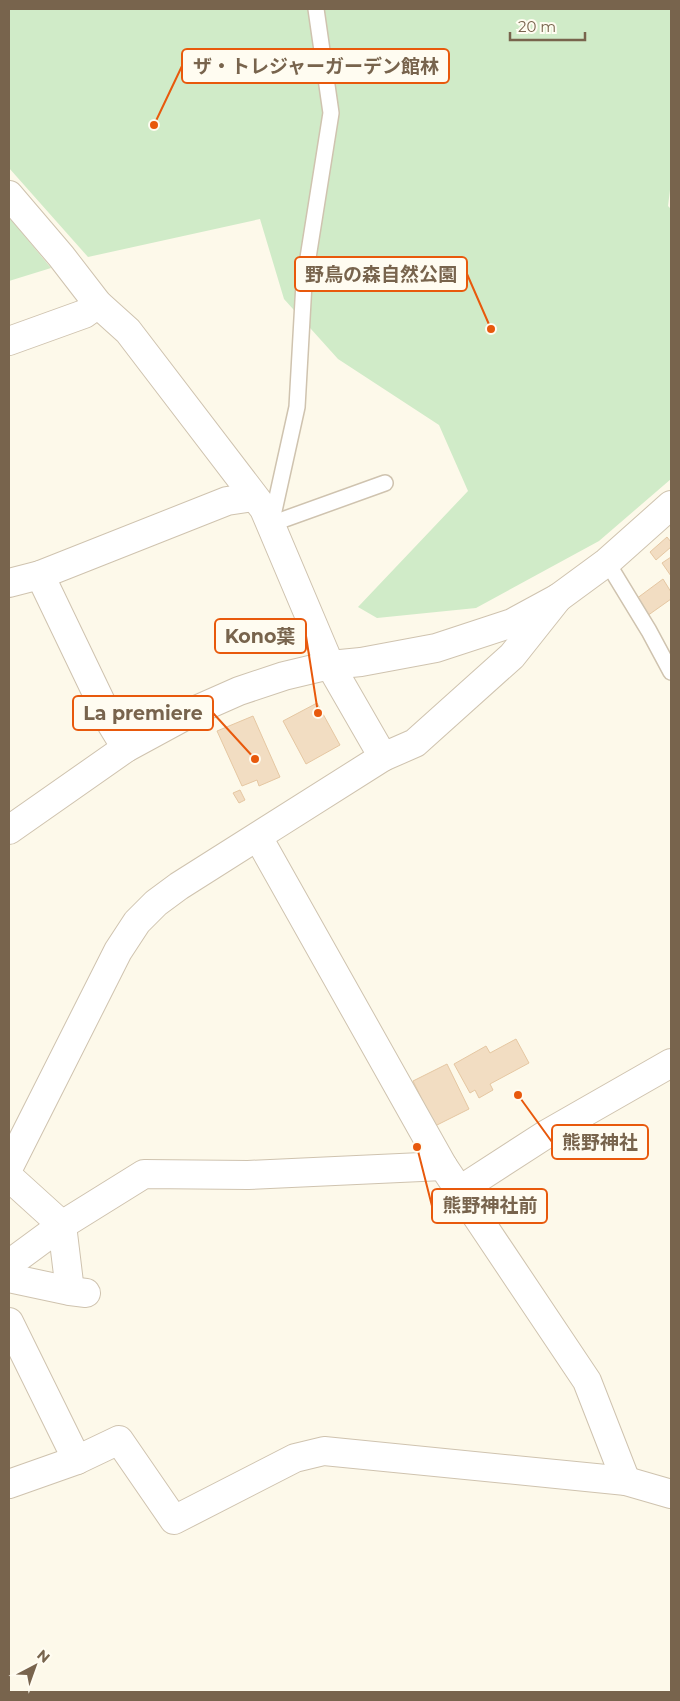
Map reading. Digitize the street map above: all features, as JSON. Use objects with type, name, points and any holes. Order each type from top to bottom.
[{"type":"street","points":[[9,196],[61,256],[98,304],[128,331],[264,509],[330,664],[383,757]]},
{"type":"street","points":[[9,340],[84,314],[98,304]]},
{"type":"street","points":[[9,583],[40,575],[228,501],[254,497]]},
{"type":"street","points":[[9,830],[126,748],[196,710],[239,691],[284,676],[330,664],[361,662],[436,648],[512,623],[558,598],[607,562],[671,505]]},
{"type":"street","points":[[40,575],[112,725],[126,748]]},
{"type":"street","points":[[9,1167],[118,950],[137,922],[156,903],[179,886],[383,757],[415,743],[512,656],[558,598]]},
{"type":"street","points":[[258,837],[443,1166],[586,1381],[626,1481]]},
{"type":"street","points":[[460,1190],[545,1135],[671,1063]]},
{"type":"street","points":[[9,1264],[62,1225],[144,1174],[248,1175],[443,1166]]},
{"type":"street","points":[[9,1178],[62,1225],[79,1292],[9,1278]]},
{"type":"street","points":[[9,1322],[78,1460]]},
{"type":"street","points":[[9,1484],[78,1460],[120,1440],[174,1520],[295,1458],[324,1451],[626,1481],[671,1494]]},
{"type":"lane","points":[[271,524],[297,407],[304,283],[332,113],[316,9]]},
{"type":"lane","points":[[271,524],[385,483]]},
{"type":"lane","points":[[607,562],[649,631],[671,672]]},
{"type":"green space","points":[[9,9],[671,9],[671,182],[668,206],[671,209],[671,479],[599,541],[476,608],[377,618],[358,607],[468,491],[439,425],[338,359],[284,299],[260,219],[88,257],[9,168]]},
{"type":"green space","points":[[9,217],[51,268],[9,281]]},
{"type":"building","points":[[667,537],[671,542],[671,547],[656,560],[650,552]]},
{"type":"building","points":[[671,557],[671,576],[662,563]]},
{"type":"building","points":[[663,579],[671,592],[671,599],[647,616],[636,599]]},
{"type":"building","points":[[317,703],[340,745],[306,764],[283,721]]},
{"type":"building","points":[[253,716],[280,777],[259,786],[257,780],[242,786],[217,731]]},
{"type":"building","points":[[240,790],[245,800],[239,803],[233,793]]},
{"type":"building","points":[[516,1039],[529,1063],[490,1084],[493,1090],[479,1098],[475,1090],[470,1093],[454,1064],[486,1046],[490,1053]]},
{"type":"building","points":[[447,1064],[469,1109],[435,1126],[413,1081]]},
{"type":"place","name":"ザ・トレジャーガーデン館林","points":[[154,125]]},
{"type":"place","name":"野鳥の森自然公園","points":[[491,329]]},
{"type":"place","name":"Kono葉","points":[[318,713]]},
{"type":"place","name":"La premiere","points":[[255,759]]},
{"type":"place","name":"熊野神社","points":[[518,1095]]},
{"type":"place","name":"熊野神社前","points":[[417,1147]]}]
